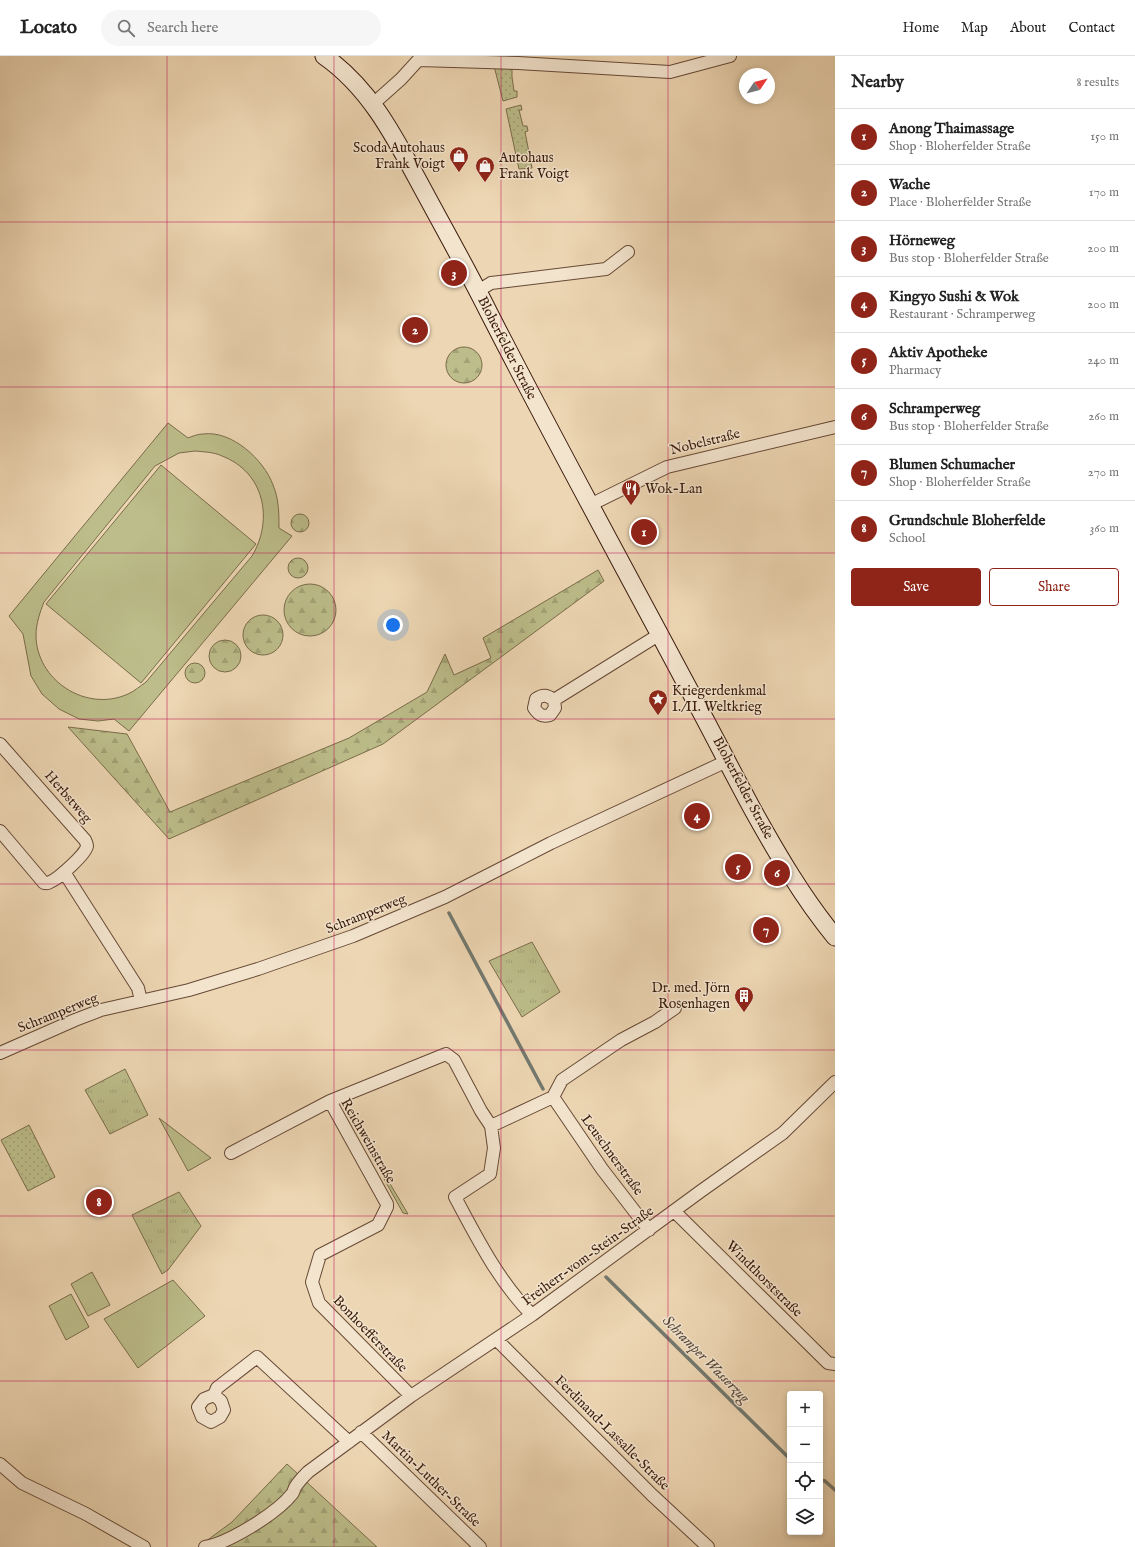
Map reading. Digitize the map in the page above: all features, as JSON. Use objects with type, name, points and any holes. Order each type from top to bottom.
[{"type":"street","name":"Bloherfelder Straße","points":[[324,56],[337,65],[352,79],[373,104],[409,163],[727,761],[786,868],[820,918],[835,937]]},
{"type":"street","points":[[373,104],[402,79],[421,58],[670,72],[730,56]]},
{"type":"street","points":[[478,291],[491,283],[606,269],[628,252]]},
{"type":"street","name":"Nobelstraße","points":[[590,505],[667,466],[835,427]]},
{"type":"street","points":[[554,700],[660,634]]},
{"type":"street","name":"Herbstweg","points":[[0,744],[85,840],[87,847],[84,853],[54,881],[44,883],[0,831]]},
{"type":"street","name":"Schramperweg","points":[[0,1053],[101,1010],[189,990],[258,969],[353,936],[426,906],[551,843],[727,761]]},
{"type":"street","points":[[64,872],[138,988],[141,1001]]},
{"type":"street","points":[[491,1126],[553,1097],[562,1080],[621,1040],[655,1022],[675,1008]]},
{"type":"street","points":[[330,1101],[446,1054],[454,1060],[481,1111],[491,1126],[494,1148],[490,1174],[454,1197],[487,1254],[521,1304],[532,1315]]},
{"type":"street","name":"Freiherr-vom-Stein-Straße","points":[[205,1547],[213,1546],[238,1533],[274,1511],[293,1493],[296,1485],[308,1472],[410,1396],[497,1340],[783,1133],[835,1082]]},
{"type":"street","name":"Leuschnerstraße","points":[[553,1097],[602,1169],[649,1230]]},
{"type":"street","name":"Reichweinstraße","points":[[231,1153],[330,1101],[388,1204],[387,1207]]},
{"type":"street","name":"Bonhoefferstraße","points":[[387,1207],[378,1225],[320,1255],[312,1282],[319,1303],[410,1396]]},
{"type":"street","name":"Windthorststraße","points":[[674,1211],[828,1363],[835,1364]]},
{"type":"street","name":"Ferdinand-Lassalle-Straße","points":[[497,1340],[641,1484],[708,1547]]},
{"type":"street","points":[[214,1395],[218,1388],[257,1357],[349,1442]]},
{"type":"street","name":"Martin-Luther-Straße","points":[[361,1432],[480,1547]]},
{"type":"street","points":[[0,1464],[22,1483],[86,1514],[144,1547]]},
{"type":"green space","points":[[494,66],[512,66],[514,91],[517,91],[517,97],[503,101]]},
{"type":"green space","points":[[521,105],[522,110],[519,110],[523,126],[527,126],[528,131],[525,132],[532,168],[519,169],[506,109]]},
{"type":"green space","points":[[468,347],[477,352],[481,358],[481,372],[477,378],[468,383],[460,383],[451,378],[447,372],[446,361],[451,352],[457,348]]},
{"type":"green space","points":[[168,423],[188,438],[199,434],[214,434],[236,442],[255,457],[269,475],[278,501],[279,528],[292,536],[129,731],[114,719],[98,721],[79,719],[59,709],[42,694],[31,676],[23,634],[9,616]],"holes":[[[195,451],[219,455],[236,463],[248,473],[256,485],[261,498],[263,512],[259,542],[252,556],[146,682],[128,694],[112,699],[96,699],[80,696],[66,688],[54,678],[44,666],[38,651],[36,631],[38,618],[44,602],[155,466],[179,453]]]},
{"type":"green space","points":[[161,465],[256,544],[141,683],[46,604]]},
{"type":"green space","points":[[300,514],[306,517],[309,523],[306,529],[300,532],[294,529],[291,523],[294,517]]},
{"type":"green space","points":[[298,558],[305,561],[308,568],[305,575],[298,578],[291,575],[288,568],[291,561]]},
{"type":"green space","points":[[598,570],[604,581],[383,744],[169,839],[68,727],[127,734],[170,812],[349,738],[427,692],[445,654],[454,675],[491,658],[483,638]]},
{"type":"green space","points":[[310,584],[320,586],[328,592],[334,600],[336,610],[334,620],[328,628],[320,634],[310,636],[300,634],[292,628],[286,620],[284,610],[286,600],[292,592],[300,586]]},
{"type":"green space","points":[[263,615],[271,617],[277,621],[281,627],[283,635],[281,643],[277,649],[271,653],[263,655],[255,653],[249,649],[245,643],[243,635],[245,627],[249,621],[255,617]]},
{"type":"green space","points":[[222,640],[228,640],[238,647],[241,656],[240,662],[234,669],[228,672],[222,672],[212,665],[209,659],[209,653],[216,643]]},
{"type":"green space","points":[[191,663],[199,663],[205,669],[205,677],[199,683],[191,683],[185,677],[185,669]]},
{"type":"green space","points":[[532,942],[560,992],[522,1017],[489,961]]},
{"type":"green space","points":[[125,1069],[148,1115],[110,1134],[85,1090]]},
{"type":"green space","points":[[159,1118],[211,1158],[188,1171]]},
{"type":"green space","points":[[29,1125],[55,1177],[28,1191],[1,1140]]},
{"type":"green space","points":[[383,1177],[386,1177],[408,1214],[403,1213]]},
{"type":"green space","points":[[179,1192],[201,1226],[168,1270],[162,1274],[132,1215]]},
{"type":"green space","points":[[92,1272],[110,1305],[88,1316],[71,1284]]},
{"type":"green space","points":[[173,1280],[205,1316],[138,1368],[104,1319]]},
{"type":"green space","points":[[71,1294],[89,1327],[66,1340],[49,1306]]},
{"type":"green space","points":[[287,1464],[377,1547],[198,1547],[232,1522]]},
{"type":"waterway","points":[[449,913],[543,1089]]},
{"type":"waterway","name":"Schramper Wasserzug","points":[[606,1277],[787,1456]]},
{"type":"waterway","name":"Schramper Wasserzug","points":[[823,1481],[835,1490]]},
{"type":"place","name":"Scoda Autohaus Frank Voigt","points":[[459,173]]},
{"type":"place","name":"Autohaus Frank Voigt","points":[[485,183]]},
{"type":"place","name":"Hörneweg","points":[[454,273]]},
{"type":"place","name":"Wache","points":[[415,330]]},
{"type":"place","name":"Wok-Lan","points":[[631,506]]},
{"type":"place","name":"Anong Thaimassage","points":[[644,532]]},
{"type":"place","name":"Kriegerdenkmal I./II. Weltkrieg","points":[[658,716]]},
{"type":"place","name":"Kingyo Sushi & Wok","points":[[697,816]]},
{"type":"place","name":"Aktiv Apotheke","points":[[738,867]]},
{"type":"place","name":"Schramperweg","points":[[777,873]]},
{"type":"place","name":"Blumen Schumacher","points":[[766,930]]},
{"type":"place","name":"Dr. med. Jörn Rosenhagen","points":[[744,1013]]},
{"type":"place","name":"Grundschule Bloherfelde","points":[[99,1202]]}]
